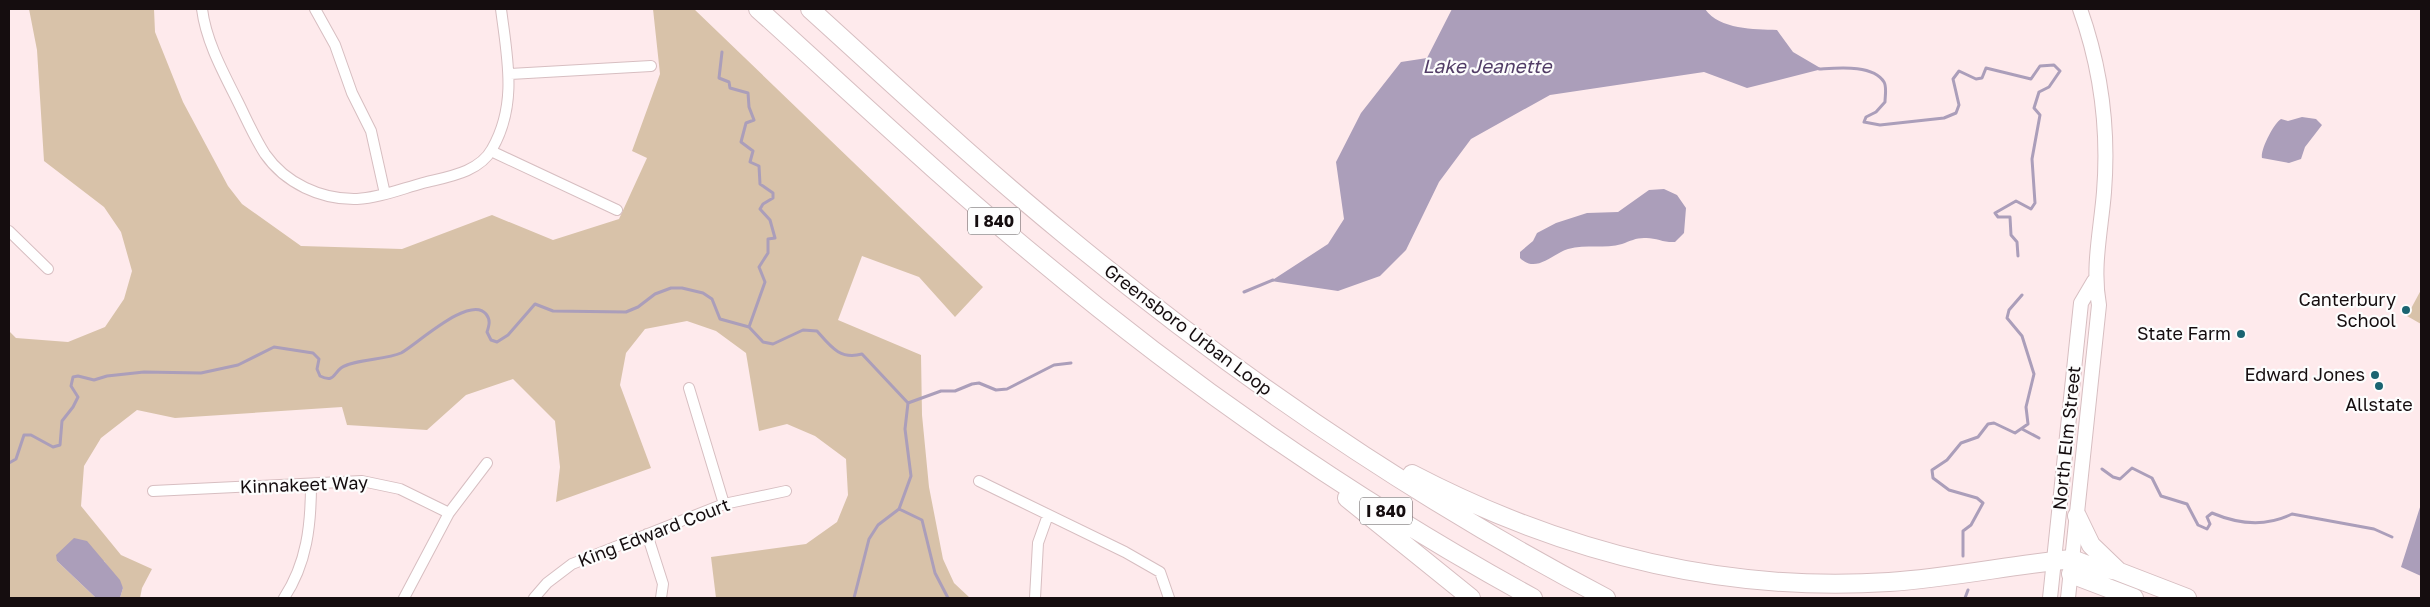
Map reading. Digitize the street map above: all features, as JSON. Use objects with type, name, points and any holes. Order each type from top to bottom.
[{"type":"highway","name":"Greensboro Urban Loop","points":[[758,9],[942,175],[1040,260],[1140,340],[1244,417],[1405,524],[1533,598]]},
{"type":"highway","name":"Greensboro Urban Loop","points":[[810,9],[972,155],[1069,239],[1212,351],[1317,424],[1424,494],[1606,598]]},
{"type":"highway","points":[[1244,417],[1471,598]]},
{"type":"highway","points":[[1317,424],[1461,499],[1517,523],[1599,551],[1689,571],[1769,581],[1856,584],[1944,577],[2054,561],[2072,566],[2134,598]]},
{"type":"highway","points":[[2077,516],[2091,545],[2117,570]]},
{"type":"highway","points":[[2072,566],[2090,566],[2117,570],[2187,598]]},
{"type":"main road","name":"North Elm Street","points":[[2068,598],[2099,305],[2094,281],[2106,167],[2105,117],[2097,66],[2080,9]]},
{"type":"main road","name":"North Elm Street","points":[[2050,598],[2081,303],[2094,281]]},
{"type":"street","points":[[202,9],[211,43],[231,88],[260,145],[274,165],[294,181],[324,196],[358,199],[385,194],[462,172],[479,163],[492,151],[506,116],[509,99],[510,74],[501,9]]},
{"type":"street","points":[[315,9],[335,45],[352,93],[370,132],[385,194]]},
{"type":"street","points":[[510,74],[651,66]]},
{"type":"street","points":[[492,151],[616,210]]},
{"type":"street","points":[[9,231],[48,269]]},
{"type":"street","points":[[689,388],[724,504]]},
{"type":"street","points":[[404,598],[449,513],[487,463]]},
{"type":"street","name":"Kinnakeet Way","points":[[153,491],[362,481],[400,489],[449,513]]},
{"type":"street","points":[[979,481],[1160,572],[1169,598]]},
{"type":"street","points":[[284,598],[300,570],[306,552],[310,532],[311,484]]},
{"type":"street","name":"King Edward Court","points":[[534,598],[547,582],[572,564],[724,504],[786,491]]},
{"type":"street","points":[[1034,598],[1038,543],[1048,515]]},
{"type":"street","points":[[647,534],[663,584],[662,598]]},
{"type":"shaded area","points":[[29,9],[154,9],[155,32],[183,102],[228,186],[242,204],[301,246],[402,249],[492,215],[553,240],[619,219],[647,158],[632,151],[660,74],[653,9],[694,9],[983,287],[955,317],[919,277],[862,256],[838,320],[921,355],[922,415],[929,487],[943,559],[954,583],[970,598],[716,598],[711,557],[806,544],[837,522],[848,495],[846,459],[815,436],[787,424],[759,431],[746,353],[716,331],[687,321],[645,329],[626,353],[620,385],[651,468],[556,502],[560,467],[555,421],[513,379],[466,395],[427,430],[347,425],[342,407],[175,418],[137,410],[101,438],[84,466],[81,506],[121,555],[152,569],[142,588],[140,598],[120,598],[123,588],[104,561],[57,561],[96,598],[9,598],[9,331],[16,338],[68,342],[105,327],[124,299],[132,271],[121,232],[104,207],[44,161],[37,50]]},
{"type":"shaded area","points":[[2421,290],[2421,324],[2407,316]]},
{"type":"water","name":"Lake Jeanette","points":[[1452,9],[1705,9],[1711,16],[1728,25],[1777,30],[1793,52],[1822,69],[1747,88],[1704,72],[1550,95],[1471,139],[1439,182],[1406,250],[1380,276],[1338,291],[1271,281],[1328,244],[1344,219],[1336,162],[1361,113],[1401,62],[1427,58]]},
{"type":"water","points":[[2302,117],[2316,119],[2322,125],[2305,147],[2301,159],[2289,163],[2262,158],[2265,143],[2278,121],[2281,119],[2288,121]]},
{"type":"water","points":[[1664,189],[1677,195],[1686,208],[1684,233],[1675,242],[1641,238],[1616,245],[1568,249],[1538,264],[1526,262],[1520,258],[1520,252],[1533,241],[1537,233],[1556,223],[1587,213],[1618,212],[1649,190]]},
{"type":"water","points":[[2421,504],[2421,576],[2401,567]]},
{"type":"water","points":[[74,538],[87,541],[120,580],[123,588],[120,598],[96,598],[57,561],[56,555]]},
{"type":"waterway","points":[[722,52],[719,78],[729,82],[730,88],[748,93],[749,107],[754,120],[746,123],[741,142],[753,151],[750,162],[759,166],[760,184],[773,193],[773,198],[763,204],[760,209],[770,220],[775,238],[768,239],[768,253],[759,267],[765,282],[749,327]]},
{"type":"waterway","points":[[1819,69],[1854,68],[1872,72],[1879,76],[1885,84],[1885,102],[1876,112],[1866,117],[1864,122],[1880,125],[1944,118],[1956,113],[1959,105],[1953,79],[1959,71],[1976,79],[1982,78],[1986,68],[2031,79],[2040,66],[2054,65],[2060,71],[2049,87],[2039,92],[2034,108],[2040,115],[2032,159],[2035,203],[2031,209],[2016,201],[1995,213],[1998,217],[2010,217],[2011,235],[2017,242],[2018,256]]},
{"type":"waterway","points":[[1244,292],[1273,280]]},
{"type":"waterway","points":[[9,463],[16,459],[24,435],[31,435],[53,447],[60,445],[62,421],[78,397],[71,386],[73,377],[78,376],[94,380],[107,376],[144,372],[201,373],[238,365],[274,347],[313,353],[319,359],[317,369],[320,376],[328,379],[347,365],[401,353],[443,323],[456,315],[468,311],[478,310],[488,316],[489,325],[487,332],[491,340],[497,342],[508,335],[535,304],[553,311],[626,312],[638,307],[655,294],[671,288],[682,288],[703,293],[712,299],[720,319],[749,327],[763,342],[773,344],[803,330],[817,331],[836,351],[848,355],[862,354],[908,403],[905,429],[911,476],[899,509],[878,525],[869,539],[854,598]]},
{"type":"waterway","points":[[1963,556],[1963,531],[1971,525],[1983,503],[1977,498],[1949,490],[1933,478],[1932,470],[1947,460],[1961,443],[1978,437],[1988,424],[1994,423],[2015,433],[2028,424],[2026,407],[2034,374],[2022,336],[2007,318],[2009,310],[2022,295]]},
{"type":"waterway","points":[[908,403],[941,391],[955,391],[979,383],[996,390],[1007,389],[1054,365],[1071,363]]},
{"type":"waterway","points":[[2022,429],[2039,438]]},
{"type":"waterway","points":[[2102,469],[2113,477],[2120,479],[2132,468],[2152,478],[2161,496],[2187,504],[2198,525],[2207,529],[2210,524],[2207,517],[2212,513],[2242,522],[2272,521],[2292,514],[2374,529],[2392,537]]},
{"type":"waterway","points":[[899,509],[922,520],[935,573],[948,598]]},
{"type":"waterway","points":[[1965,598],[1968,590]]},
{"type":"place","name":"Canterbury School","points":[[2406,310]]},
{"type":"place","name":"State Farm","points":[[2241,334]]},
{"type":"place","name":"Edward Jones","points":[[2375,375]]},
{"type":"place","name":"Allstate","points":[[2379,386]]}]
